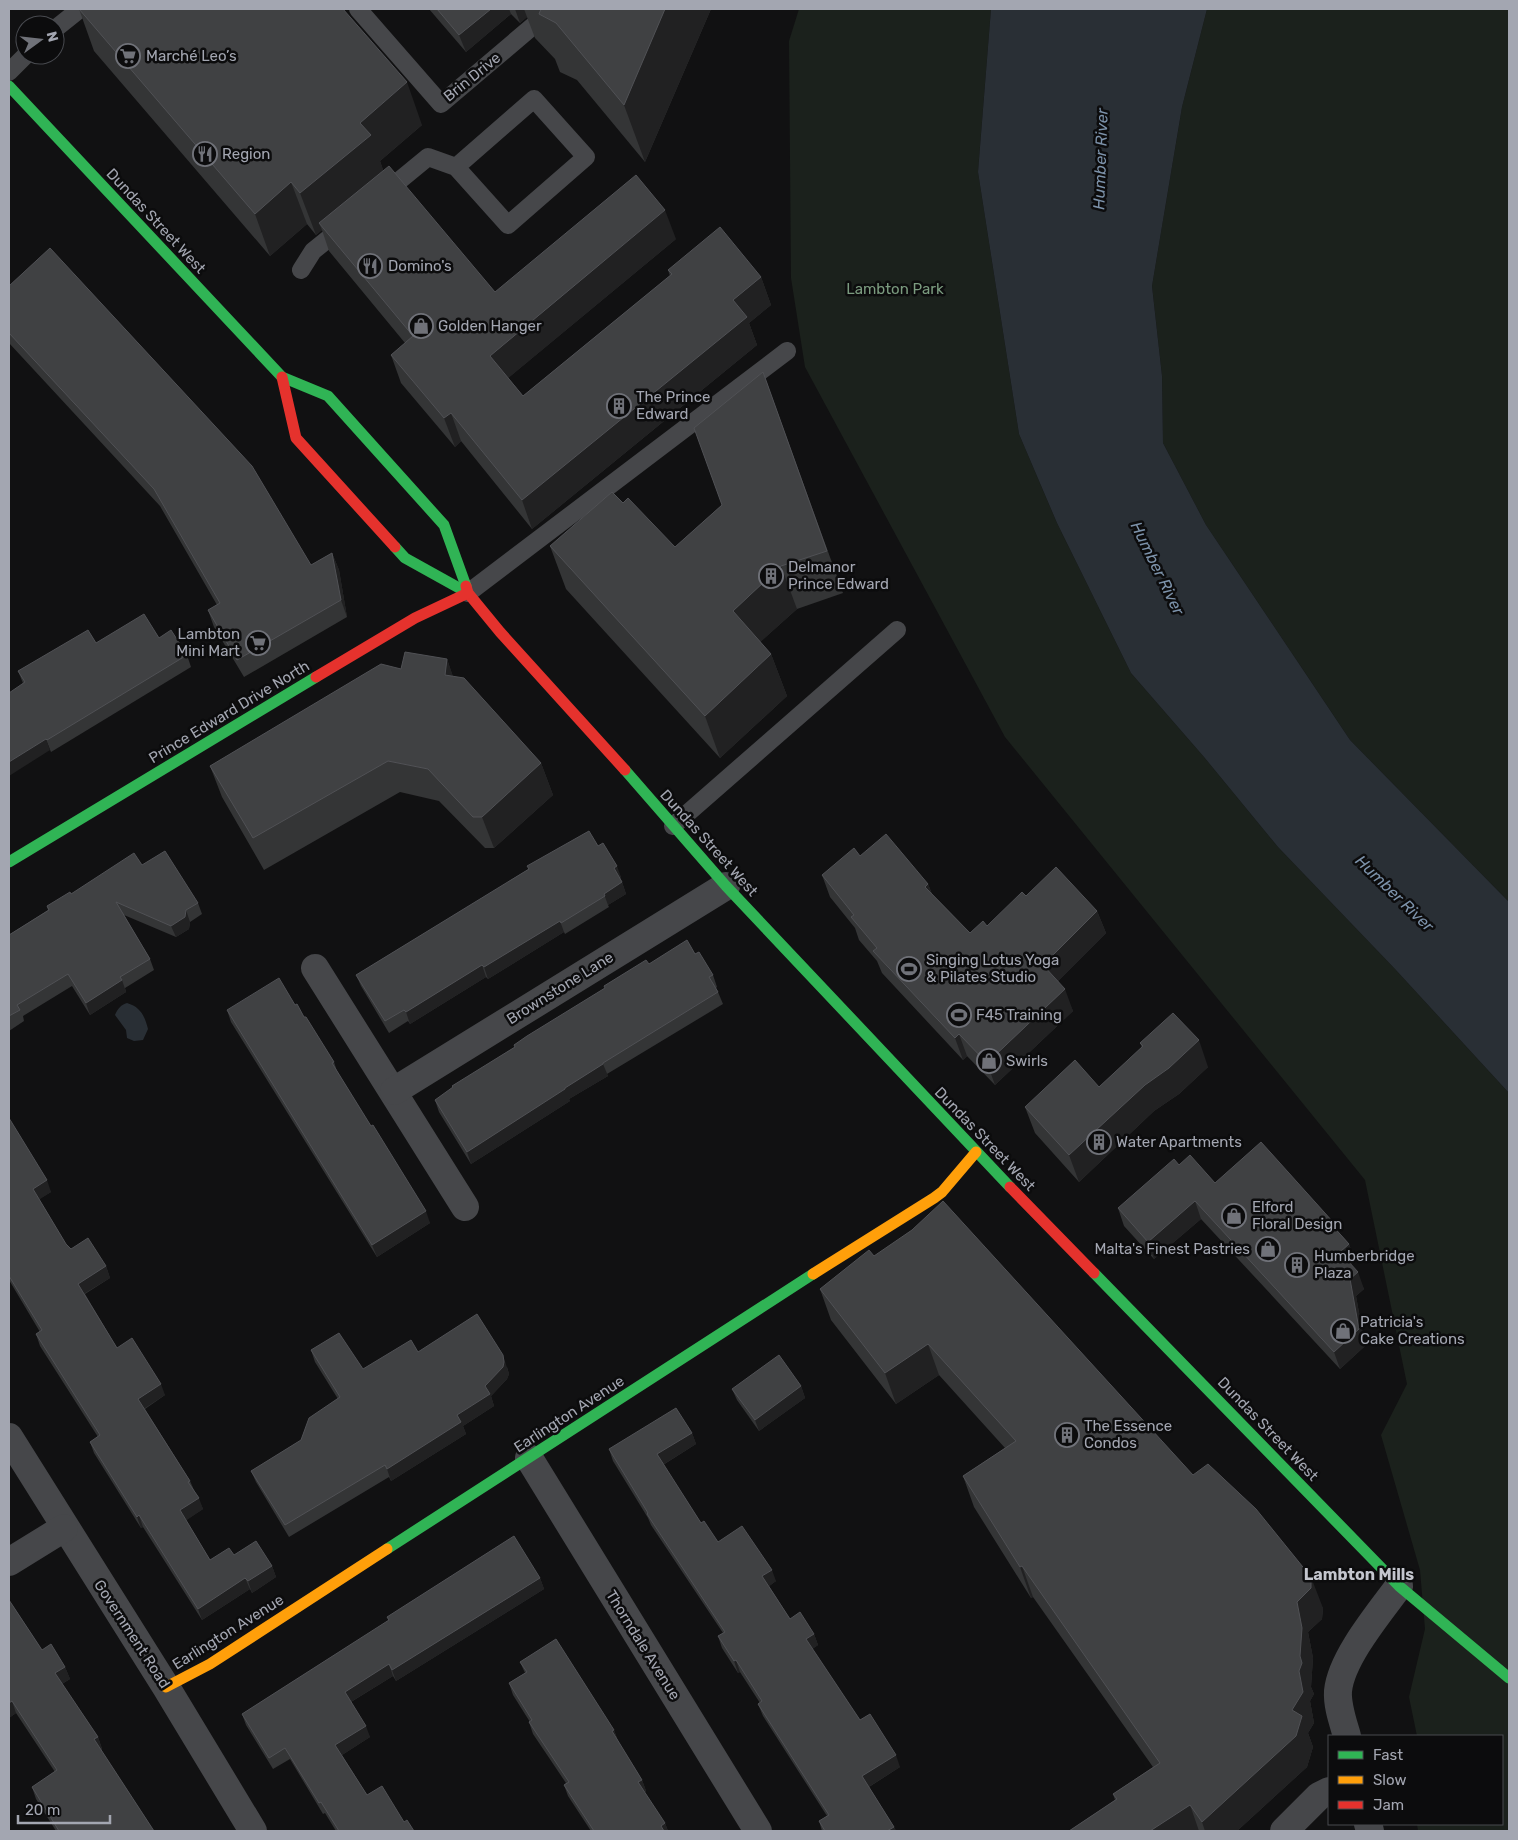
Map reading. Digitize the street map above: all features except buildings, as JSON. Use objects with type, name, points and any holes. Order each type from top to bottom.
[{"type":"main road","name":"Dundas Street West","points":[[9,86],[282,377],[328,396],[444,525],[468,593],[500,632],[726,886],[976,1152],[1399,1586],[1509,1678]]},
{"type":"main road","name":"Dundas Street West","points":[[282,377],[296,438],[405,558],[468,593]]},
{"type":"main road","name":"Prince Edward Drive North","points":[[9,862],[415,618],[468,593]]},
{"type":"main road","name":"Earlington Avenue","points":[[166,1687],[210,1664],[783,1293],[934,1198],[976,1152]]},
{"type":"street","name":"Brownstone Lane","points":[[394,1091],[726,886]]},
{"type":"street","points":[[315,968],[394,1091],[465,1207]]},
{"type":"street","name":"Government Road","points":[[9,1437],[254,1831]]},
{"type":"street","name":"Thorndale Avenue","points":[[529,1458],[758,1831]]},
{"type":"street","points":[[9,1562],[64,1528]]},
{"type":"street","points":[[1347,1735],[1338,1691],[1345,1667],[1370,1626],[1399,1586]]},
{"type":"street","points":[[1284,1831],[1319,1796],[1328,1791]]},
{"type":"lane","points":[[65,21],[80,9]]},
{"type":"lane","name":"Brin Drive","points":[[358,9],[441,104],[553,9]]},
{"type":"lane","points":[[301,270],[313,251],[428,156],[456,167],[508,225],[586,157],[534,99],[456,167]]},
{"type":"lane","points":[[468,593],[787,351]]},
{"type":"lane","points":[[674,826],[897,630]]},
{"type":"green space","name":"Lambton Park","points":[[799,9],[991,9],[978,172],[1019,434],[1057,523],[1131,673],[1204,757],[1278,847],[1395,969],[1509,1093],[1509,1831],[1418,1831],[1417,1825],[1503,1825],[1503,1735],[1417,1735],[1409,1697],[1425,1629],[1420,1570],[1381,1435],[1407,1384],[1365,1180],[1005,737],[805,367],[791,278],[789,41]]},
{"type":"green space","points":[[1207,9],[1509,9],[1509,902],[1350,740],[1206,525],[1163,443],[1162,376],[1152,286],[1182,107]]},
{"type":"water","name":"Humber River","points":[[991,9],[1207,9],[1182,107],[1152,286],[1162,376],[1163,443],[1206,525],[1350,740],[1509,902],[1509,1093],[1395,969],[1278,847],[1204,757],[1131,673],[1057,523],[1019,434],[978,172]]},
{"type":"water","points":[[127,1003],[136,1007],[142,1013],[148,1029],[143,1040],[134,1041],[127,1038],[126,1030],[115,1015],[120,1007]]},
{"type":"traffic: fast","points":[[9,86],[282,377],[328,396],[444,525],[466,586]]},
{"type":"traffic: fast","points":[[395,547],[405,558],[468,593]]},
{"type":"traffic: fast","points":[[9,862],[316,677]]},
{"type":"traffic: fast","points":[[625,770],[726,886],[1010,1187]]},
{"type":"traffic: fast","points":[[1094,1273],[1399,1586],[1509,1678]]},
{"type":"traffic: fast","points":[[387,1549],[813,1274]]},
{"type":"traffic: slow","points":[[813,1274],[934,1198],[942,1192],[976,1152]]},
{"type":"traffic: slow","points":[[166,1687],[210,1664],[387,1549]]},
{"type":"traffic: jam","points":[[282,377],[296,438],[395,547]]},
{"type":"traffic: jam","points":[[466,586],[468,593],[500,632],[625,770]]},
{"type":"traffic: jam","points":[[316,677],[415,618],[468,593]]},
{"type":"traffic: jam","points":[[1010,1187],[1094,1273]]},
{"type":"place","name":"Marché Leo’s","points":[[128,56]]},
{"type":"place","name":"Region","points":[[205,154]]},
{"type":"place","name":"Domino's","points":[[370,266]]},
{"type":"place","name":"Golden Hanger","points":[[421,326]]},
{"type":"place","name":"The Prince Edward","points":[[619,406]]},
{"type":"place","name":"Delmanor Prince Edward","points":[[771,576]]},
{"type":"place","name":"Lambton Mini Mart","points":[[258,643]]},
{"type":"place","name":"Singing Lotus Yoga & Pilates Studio","points":[[909,969]]},
{"type":"place","name":"F45 Training","points":[[959,1015]]},
{"type":"place","name":"Swirls","points":[[989,1061]]},
{"type":"place","name":"Water Apartments","points":[[1099,1142]]},
{"type":"place","name":"Elford Floral Design","points":[[1234,1216]]},
{"type":"place","name":"Malta's Finest Pastries","points":[[1268,1249]]},
{"type":"place","name":"Humberbridge Plaza","points":[[1297,1265]]},
{"type":"place","name":"Patricia's Cake Creations","points":[[1343,1331]]},
{"type":"place","name":"The Essence Condos","points":[[1067,1435]]},
{"type":"district","name":"Lambton Mills","points":[[1359,1574]]}]
